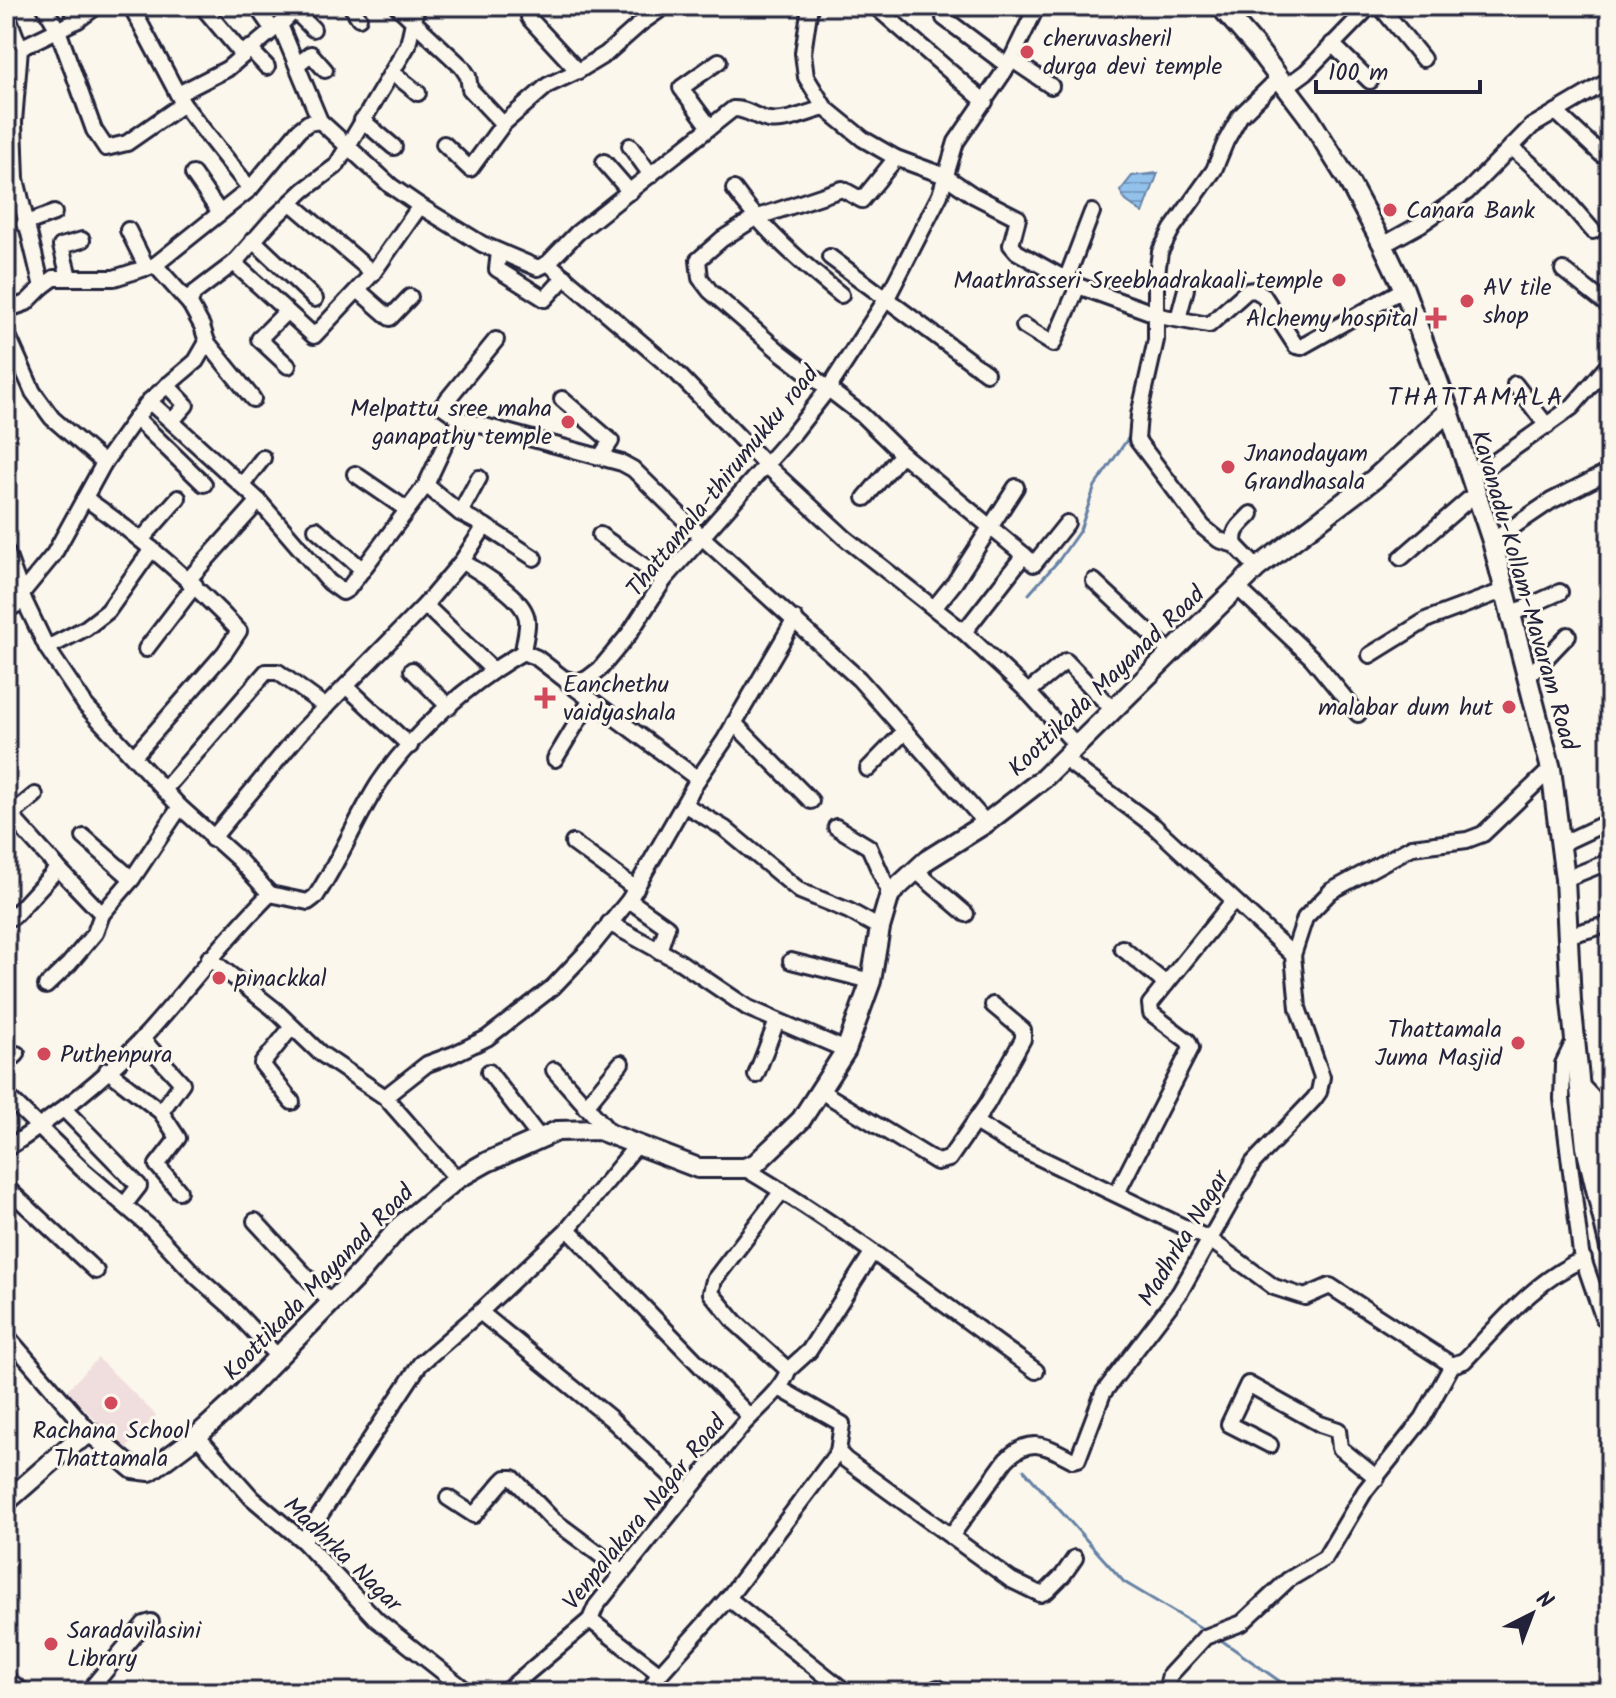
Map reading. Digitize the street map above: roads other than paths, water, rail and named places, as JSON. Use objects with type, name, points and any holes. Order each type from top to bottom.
[{"type":"main road","name":"Kavanadu-Kollam-Mavaram Road","points":[[1220,6],[1284,81],[1349,182],[1383,245],[1404,289],[1449,411],[1492,541],[1551,769],[1565,879],[1571,1001],[1586,1147],[1610,1248]]},
{"type":"main road","name":"Koottikada Mayanad Road","points":[[890,894],[927,860],[986,823],[1044,778],[1257,568],[1374,479],[1449,411]]},
{"type":"main road","points":[[744,1168],[755,1164],[801,1120],[846,1050],[871,981],[880,928],[890,894]]},
{"type":"main road","name":"Koottikada Mayanad Road","points":[[91,1433],[133,1469],[150,1471],[197,1436],[278,1357],[400,1226],[457,1179],[539,1137],[557,1131],[599,1130],[698,1168],[744,1168]]},
{"type":"main road","points":[[6,1502],[71,1445],[91,1433]]},
{"type":"street","points":[[44,6],[58,30],[94,130],[106,148],[127,143],[180,99],[227,69],[297,9],[313,29]]},
{"type":"street","points":[[70,6],[78,20]]},
{"type":"street","points":[[13,48],[58,30],[97,6]]},
{"type":"street","points":[[131,6],[180,99],[250,189]]},
{"type":"street","points":[[202,6],[246,52],[267,67]]},
{"type":"street","points":[[397,6],[462,67],[468,76],[470,89],[503,124]]},
{"type":"street","points":[[190,304],[193,294],[234,263],[291,203],[336,166],[408,45],[419,6]]},
{"type":"street","points":[[810,6],[803,53],[806,77],[825,108],[863,139],[896,158],[945,176],[973,195],[1018,218],[1011,245],[1017,252],[1072,283],[1156,313],[1209,325],[1247,291],[1255,290],[1263,295],[1296,346],[1301,347],[1404,289]]},
{"type":"street","name":"Thattamala-thirumukku road","points":[[563,678],[575,682],[587,679],[600,669],[629,634],[664,580],[793,434],[828,389],[887,298],[940,195],[956,142],[1010,62],[1037,6]]},
{"type":"street","points":[[1257,568],[1235,545],[1219,540],[1203,527],[1137,440],[1139,415],[1156,340],[1157,261],[1166,240],[1214,170],[1240,116],[1284,81],[1306,72],[1370,6]]},
{"type":"street","points":[[1380,6],[1423,59]]},
{"type":"street","points":[[876,7],[985,102]]},
{"type":"street","points":[[444,144],[470,169],[503,124],[548,85],[606,54],[659,8]]},
{"type":"street","points":[[259,10],[277,28],[298,64],[320,121],[391,186],[420,206],[499,252],[538,268],[548,263],[577,233],[733,109],[739,108],[778,121],[825,108]]},
{"type":"street","points":[[6,11],[13,48],[11,179],[42,287]]},
{"type":"street","points":[[529,18],[578,71]]},
{"type":"street","points":[[944,18],[1051,86]]},
{"type":"street","points":[[1332,44],[1370,81]]},
{"type":"street","points":[[298,64],[311,54],[325,70]]},
{"type":"street","points":[[710,127],[681,88],[719,61]]},
{"type":"street","points":[[393,73],[418,93]]},
{"type":"street","points":[[1383,245],[1421,224],[1467,192],[1532,126],[1610,80]]},
{"type":"street","points":[[1556,112],[1602,155]]},
{"type":"street","points":[[362,120],[394,147]]},
{"type":"street","points":[[6,310],[26,303],[54,278],[114,278],[151,266],[250,189],[299,130],[308,123],[320,121]]},
{"type":"street","points":[[630,146],[651,175]]},
{"type":"street","points":[[1511,147],[1549,180],[1593,231]]},
{"type":"street","points":[[896,158],[862,200],[842,189],[755,218],[722,239],[698,260],[700,278],[710,291],[779,351],[862,415],[902,454],[1034,564],[1067,523]]},
{"type":"street","points":[[604,162],[630,192]]},
{"type":"street","points":[[193,174],[220,213]]},
{"type":"street","points":[[734,189],[755,218],[797,259],[841,295]]},
{"type":"street","points":[[291,203],[373,273]]},
{"type":"street","points":[[234,263],[314,336],[373,273],[420,206]]},
{"type":"street","points":[[1024,326],[1053,344],[1092,212]]},
{"type":"street","points":[[24,224],[54,213]]},
{"type":"street","points":[[128,230],[151,266],[190,304],[207,342],[253,399]]},
{"type":"street","points":[[69,277],[61,246],[82,240]]},
{"type":"street","points":[[253,240],[315,299]]},
{"type":"street","points":[[499,252],[497,269],[545,299],[565,277]]},
{"type":"street","points":[[830,257],[986,373]]},
{"type":"street","points":[[548,263],[677,373],[765,464],[845,538],[964,632],[1028,692],[1070,752],[1293,955],[1305,918],[1331,891],[1412,847],[1467,840],[1483,834],[1500,814],[1551,769]]},
{"type":"street","points":[[1563,270],[1610,307]]},
{"type":"street","points":[[1178,319],[1186,289]]},
{"type":"street","points":[[358,290],[390,318],[410,297]]},
{"type":"street","points":[[286,312],[259,339],[288,366]]},
{"type":"street","points":[[6,331],[33,392],[52,418],[104,463]]},
{"type":"street","points":[[496,340],[442,406],[462,420],[612,458],[633,469],[703,538],[859,679],[986,823]]},
{"type":"street","points":[[6,611],[23,596],[54,554],[104,463],[136,418],[149,401],[196,361],[207,342]]},
{"type":"street","points":[[1469,475],[1493,463],[1547,426],[1579,400],[1610,363]]},
{"type":"street","points":[[1515,384],[1547,426]]},
{"type":"street","points":[[167,385],[186,405],[172,421]]},
{"type":"street","points":[[562,399],[611,441],[601,456]]},
{"type":"street","points":[[149,401],[259,501],[335,587],[343,592],[426,485],[452,430],[462,420]]},
{"type":"street","points":[[136,418],[204,484]]},
{"type":"street","points":[[865,498],[902,454]]},
{"type":"street","points":[[242,485],[263,458]]},
{"type":"street","points":[[1492,541],[1551,501],[1610,471]]},
{"type":"street","points":[[355,474],[406,509]]},
{"type":"street","points":[[460,513],[479,478]]},
{"type":"street","points":[[426,485],[460,513],[534,558]]},
{"type":"street","points":[[934,608],[1016,487]]},
{"type":"street","points":[[1401,558],[1476,493]]},
{"type":"street","points":[[85,498],[147,544],[192,583],[239,631],[225,652],[134,756]]},
{"type":"street","points":[[47,648],[86,628],[108,611],[178,498]]},
{"type":"street","points":[[146,649],[192,583],[259,501]]},
{"type":"street","points":[[1235,545],[1233,537],[1236,530],[1251,514]]},
{"type":"street","points":[[212,839],[300,733],[425,605],[462,561],[485,526]]},
{"type":"street","points":[[316,529],[363,570]]},
{"type":"street","points":[[600,535],[664,580]]},
{"type":"street","points":[[6,551],[47,648],[86,706],[180,807],[212,839],[238,859],[270,894],[308,902],[316,896],[380,782],[410,746],[449,707],[493,670],[523,652]]},
{"type":"street","points":[[964,632],[1024,555]]},
{"type":"street","points":[[462,561],[516,599],[524,610],[527,621],[523,652]]},
{"type":"street","points":[[1094,581],[1170,652]]},
{"type":"street","points":[[1238,588],[1312,658],[1358,714]]},
{"type":"street","points":[[1370,655],[1428,619],[1503,591]]},
{"type":"street","points":[[1509,615],[1560,592]]},
{"type":"street","points":[[425,605],[493,670]]},
{"type":"street","points":[[385,1097],[427,1064],[487,1038],[553,987],[591,947],[633,894],[795,619]]},
{"type":"street","points":[[1527,678],[1568,635]]},
{"type":"street","points":[[523,652],[537,658],[590,701],[620,719],[698,779]]},
{"type":"street","points":[[1028,692],[1066,661],[1113,710]]},
{"type":"street","points":[[412,670],[449,707]]},
{"type":"street","points":[[164,790],[266,672],[278,672],[326,707]]},
{"type":"street","points":[[346,686],[410,746]]},
{"type":"street","points":[[555,759],[590,701]]},
{"type":"street","points":[[734,723],[811,801]]},
{"type":"street","points":[[868,769],[905,731]]},
{"type":"street","points":[[35,795],[12,814],[13,818],[102,914]]},
{"type":"street","points":[[685,805],[724,828],[800,891],[849,911],[880,928]]},
{"type":"street","points":[[46,986],[95,933],[102,914],[132,879],[180,807]]},
{"type":"street","points":[[1559,845],[1610,821]]},
{"type":"street","points":[[836,827],[869,847],[890,894]]},
{"type":"street","points":[[84,837],[132,879]]},
{"type":"street","points":[[573,843],[667,927],[659,951]]},
{"type":"street","points":[[1565,879],[1610,861]]},
{"type":"street","points":[[6,910],[13,917],[58,868]]},
{"type":"street","points":[[916,871],[966,914]]},
{"type":"street","points":[[7,1147],[41,1128],[142,1039],[209,958],[270,894]]},
{"type":"street","points":[[1117,1193],[1191,1048],[1188,1041],[1149,1011],[1150,1004],[1233,901]]},
{"type":"street","points":[[609,923],[748,1008],[846,1050]]},
{"type":"street","points":[[1569,935],[1610,924]]},
{"type":"street","points":[[1122,948],[1166,984]]},
{"type":"street","name":"Madhrka Nagar","points":[[952,1535],[1006,1460],[1017,1450],[1028,1445],[1045,1446],[1073,1460],[1078,1459],[1103,1393],[1180,1292],[1253,1163],[1319,1092],[1322,1077],[1298,1008],[1293,955]]},
{"type":"street","points":[[209,958],[274,1009],[320,1053],[385,1097],[457,1179]]},
{"type":"street","points":[[791,961],[871,981]]},
{"type":"street","points":[[819,1090],[937,1162],[949,1159],[975,1122],[1024,1034],[993,1005]]},
{"type":"street","points":[[756,1075],[777,1021]]},
{"type":"street","points":[[291,1028],[262,1064],[292,1102]]},
{"type":"street","points":[[1576,1037],[1563,1064],[1562,1099],[1584,1259],[1603,1317]]},
{"type":"street","points":[[142,1039],[182,1083],[161,1112]]},
{"type":"street","points":[[585,1107],[621,1063]]},
{"type":"street","points":[[107,1070],[161,1112],[178,1138],[157,1165],[179,1191]]},
{"type":"street","points":[[554,1070],[611,1135]]},
{"type":"street","points":[[489,1072],[539,1137]]},
{"type":"street","points":[[1580,1084],[1593,1098],[1610,1202]]},
{"type":"street","points":[[6,1095],[83,1170],[125,1204],[278,1357]]},
{"type":"street","points":[[64,1109],[139,1186],[125,1204]]},
{"type":"street","points":[[975,1122],[1009,1143],[1209,1239],[1274,1287],[1305,1297],[1330,1286],[1452,1365]]},
{"type":"street","points":[[303,1541],[420,1364],[568,1229],[637,1145]]},
{"type":"street","points":[[744,1168],[872,1253],[1036,1371]]},
{"type":"street","points":[[6,1187],[96,1271]]},
{"type":"street","points":[[782,1191],[714,1280],[711,1293],[735,1322],[788,1370]]},
{"type":"street","points":[[255,1221],[331,1303]]},
{"type":"street","points":[[568,1229],[750,1417]]},
{"type":"street","points":[[648,1692],[660,1674],[728,1598],[838,1452],[842,1424],[779,1388],[788,1370],[809,1351],[872,1253]]},
{"type":"street","points":[[1171,1692],[1167,1687],[1170,1675],[1205,1637],[1242,1623],[1288,1580],[1325,1558],[1365,1491],[1423,1418],[1452,1365],[1464,1361],[1519,1304],[1565,1267],[1584,1259]]},
{"type":"street","points":[[480,1312],[610,1418],[687,1491]]},
{"type":"street","points":[[6,1335],[91,1433]]},
{"type":"street","points":[[1270,1445],[1229,1424],[1248,1384],[1320,1424],[1338,1430],[1340,1448],[1377,1478]]},
{"type":"street","name":"Venpalakara Nagar Road","points":[[505,1692],[590,1620],[596,1606],[687,1491],[779,1388]]},
{"type":"street","name":"Madhrka Nagar","points":[[197,1436],[252,1498],[303,1541],[377,1620],[468,1692]]},
{"type":"street","points":[[838,1452],[1011,1580],[1037,1594],[1047,1591],[1075,1558]]},
{"type":"street","points":[[448,1498],[474,1515],[506,1478],[513,1478],[552,1519],[623,1572]]},
{"type":"street","points":[[728,1598],[846,1692]]},
{"type":"street","points":[[590,1620],[660,1674]]},
{"type":"street","points":[[88,1692],[144,1624],[151,1622]]},
{"type":"street","points":[[6,1678],[23,1692]]},
{"type":"street","points":[[929,1692],[938,1688],[946,1692]]},
{"type":"water","points":[[1158,173],[1143,213],[1126,201],[1120,191],[1132,176]]},
{"type":"waterway","points":[[1147,305],[1153,245],[1162,233]]},
{"type":"waterway","points":[[1029,594],[1080,530],[1095,486],[1129,437],[1131,429]]},
{"type":"waterway","points":[[1024,1470],[1124,1582],[1203,1629]]},
{"type":"waterway","points":[[1221,1640],[1295,1692]]},
{"type":"place","name":"cheruvasheril durga devi temple","points":[[1027,52]]},
{"type":"place","name":"Canara Bank","points":[[1390,210]]},
{"type":"place","name":"Maathrasseri Sreebhadrakaali temple","points":[[1339,280]]},
{"type":"place","name":"AV tile shop","points":[[1467,301]]},
{"type":"place","name":"Alchemy hospital","points":[[1436,318]]},
{"type":"place","name":"Melpattu sree maha ganapathy temple","points":[[568,422]]},
{"type":"place","name":"Jnanodayam Grandhasala","points":[[1228,467]]},
{"type":"place","name":"Eanchethu vaidyashala","points":[[545,698]]},
{"type":"place","name":"malabar dum hut","points":[[1509,707]]},
{"type":"place","name":"pinackkal","points":[[219,978]]},
{"type":"place","name":"Thattamala Juma Masjid","points":[[1518,1043]]},
{"type":"place","name":"Puthenpura","points":[[44,1054]]},
{"type":"place","name":"Rachana School Thattamala","points":[[111,1403]]},
{"type":"place","name":"Saradavilasini Library","points":[[51,1644]]},
{"type":"district","name":"THATTAMALA","points":[[1476,396]]}]
